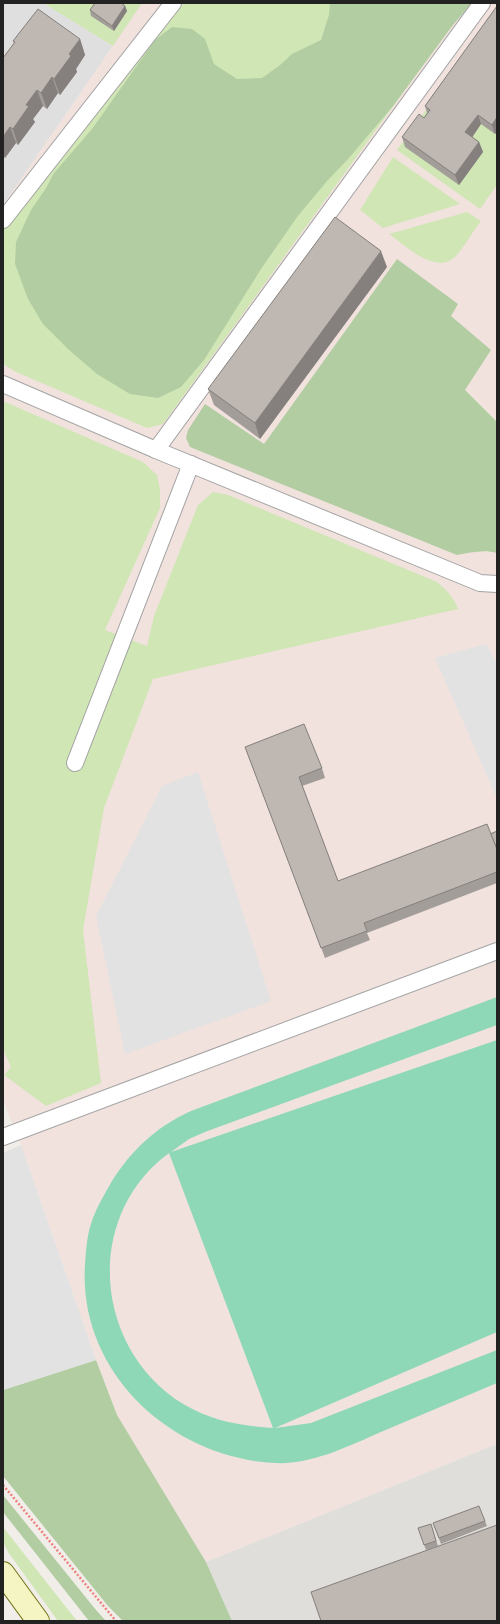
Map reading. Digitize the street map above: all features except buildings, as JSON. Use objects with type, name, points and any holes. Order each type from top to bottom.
[{"type":"main road","points":[[3,1573],[38,1621]]},
{"type":"lane","points":[[3,220],[173,3]]},
{"type":"lane","points":[[156,450],[482,3]]},
{"type":"lane","points":[[3,384],[156,450],[480,583],[497,584]]},
{"type":"lane","points":[[75,763],[191,464]]},
{"type":"lane","points":[[3,1137],[497,951]]},
{"type":"path","points":[[3,1485],[116,1621]]},
{"type":"shaded area","points":[[3,3],[43,3],[113,46],[3,205]]},
{"type":"shaded area","points":[[43,3],[497,3],[497,1444],[206,1562],[117,1415],[96,1360],[21,1145],[3,1100],[3,205],[113,46]]},
{"type":"shaded area","points":[[486,644],[497,663],[496,796],[435,658]]},
{"type":"shaded area","points":[[198,772],[271,1001],[125,1054],[96,916],[162,786]]},
{"type":"shaded area","points":[[21,1145],[96,1360],[3,1390],[3,1153]]},
{"type":"shaded area","points":[[497,1444],[497,1621],[232,1621],[206,1562]]},
{"type":"green space","points":[[43,3],[142,3],[113,46]]},
{"type":"green space","points":[[184,3],[468,3],[163,424],[147,428],[16,372],[3,364],[3,228]]},
{"type":"green space","points":[[330,3],[472,3],[453,25],[393,106],[297,217],[261,269],[204,360],[181,387],[158,398],[130,394],[97,374],[68,349],[43,324],[28,299],[15,264],[16,242],[31,210],[54,173],[92,129],[155,40],[172,27],[192,29],[205,39],[214,64],[237,79],[262,78],[279,66],[292,54],[321,40],[329,15]]},
{"type":"green space","points":[[497,12],[497,185],[480,209],[397,150]]},
{"type":"green space","points":[[393,157],[460,204],[383,228],[360,210]]},
{"type":"green space","points":[[467,212],[481,221],[458,254],[447,262],[439,263],[421,257],[389,234]]},
{"type":"green space","points":[[397,259],[458,304],[451,316],[491,350],[465,390],[497,422],[497,553],[482,551],[457,555],[190,447],[186,438],[188,430],[205,404],[264,444]]},
{"type":"green space","points":[[3,401],[143,462],[157,475],[160,489],[160,508],[105,630],[147,646],[154,616],[198,505],[213,492],[228,495],[437,582],[450,594],[458,609],[153,679],[104,808],[83,930],[101,1083],[46,1106],[4,1075],[11,1067],[3,1049]]},
{"type":"green space","points":[[497,997],[497,1025],[205,1132],[189,1139],[171,1152],[497,1040],[497,1332],[275,1428],[311,1423],[497,1350],[497,1383],[347,1447],[304,1461],[290,1463],[275,1463],[237,1457],[200,1445],[167,1426],[138,1402],[115,1373],[97,1340],[87,1304],[85,1265],[88,1236],[98,1206],[108,1188],[133,1153],[154,1133],[191,1111]],"holes":[[[169,1153],[273,1428],[228,1422],[206,1415],[185,1405],[155,1381],[132,1352],[117,1318],[110,1283],[112,1247],[122,1212],[141,1180]]]},
{"type":"green space","points":[[96,1360],[117,1415],[206,1562],[232,1621],[123,1621],[108,1606],[3,1476],[3,1390]]},
{"type":"green space","points":[[3,1495],[106,1621],[89,1621],[3,1512]]},
{"type":"green space","points":[[3,1527],[77,1621],[58,1621],[8,1552],[3,1542]]}]
